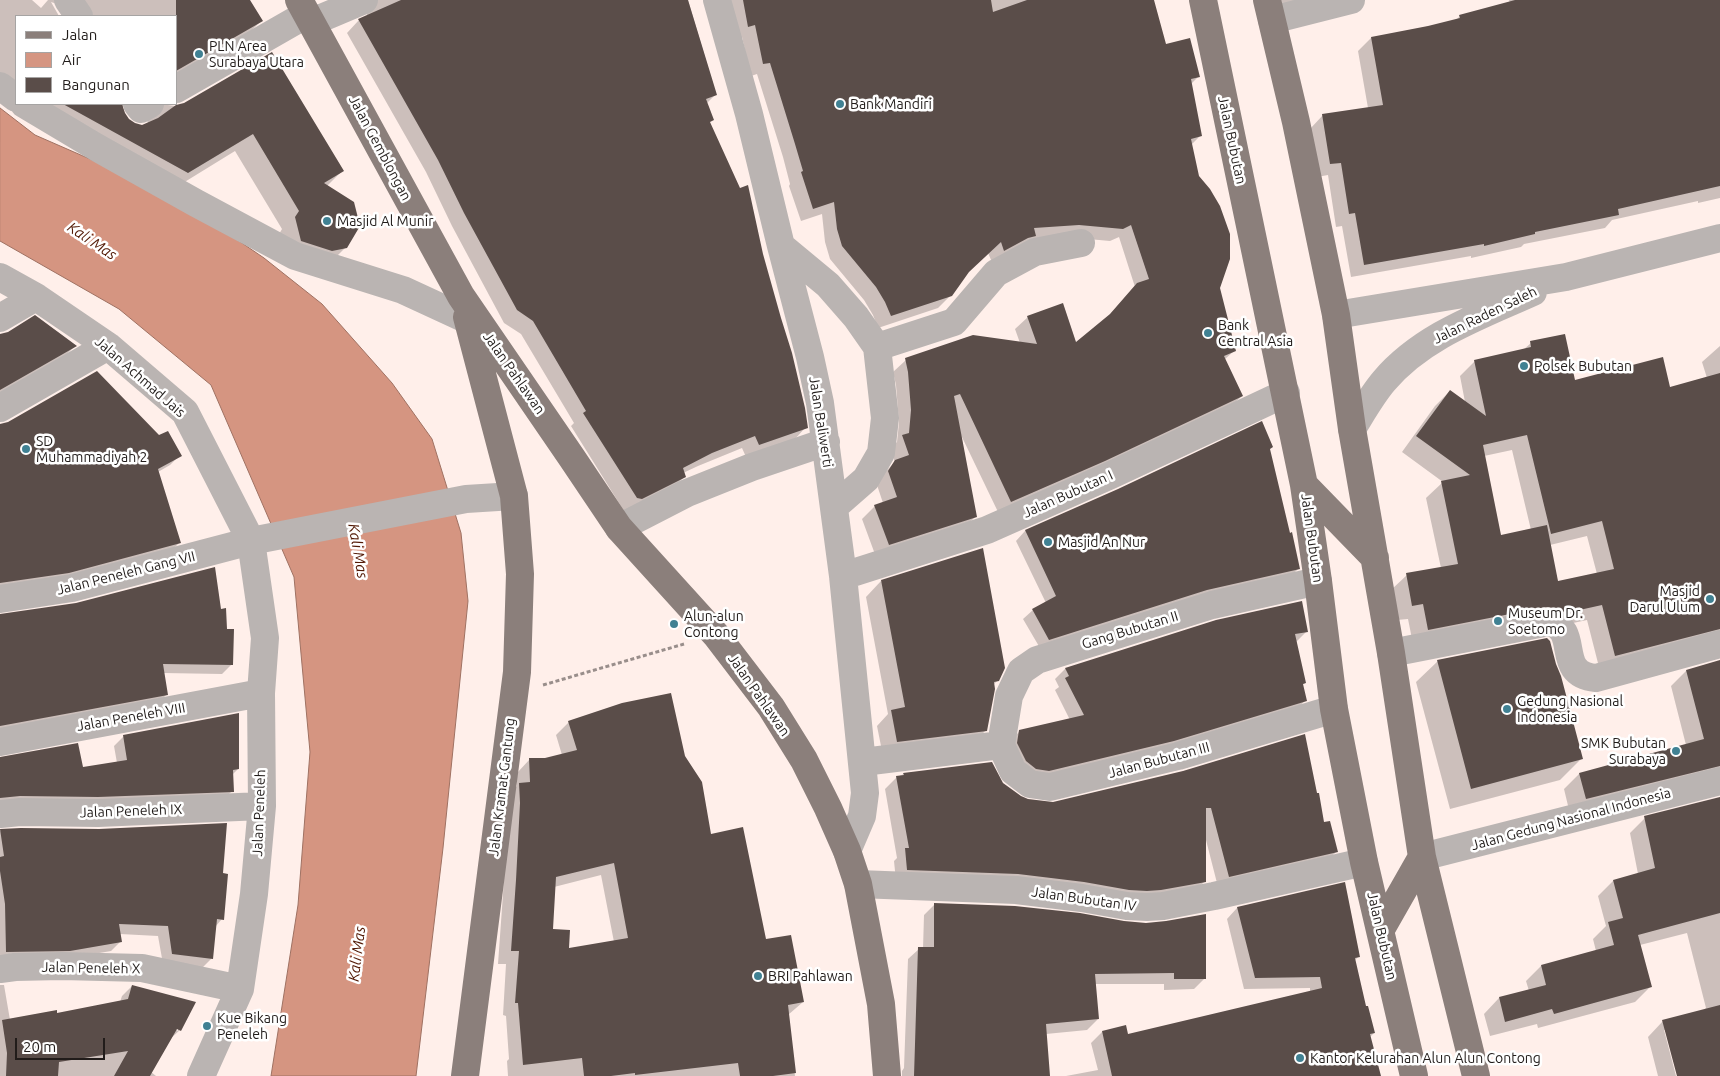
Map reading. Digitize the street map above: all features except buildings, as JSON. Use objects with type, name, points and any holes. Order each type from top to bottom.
[{"type":"main road","name":"Jalan Bubutan","points":[[1203,0],[1304,485],[1334,709],[1364,862],[1414,1076]]},
{"type":"main road","points":[[1270,10],[1296,122],[1336,315],[1352,429],[1391,653],[1422,857],[1476,1076]]},
{"type":"main road","name":"Jalan Gemblongan","points":[[306,12],[464,308]]},
{"type":"main road","name":"Jalan Kramat Gantung","points":[[464,308],[514,496],[520,574],[517,672],[465,1076]]},
{"type":"main road","name":"Jalan Pahlawan","points":[[464,308],[572,458],[618,528],[716,635],[771,707],[799,752],[828,808],[858,884],[881,1004],[887,1076]]},
{"type":"main road","points":[[1304,485],[1374,558]]},
{"type":"main road","points":[[1381,929],[1422,857]]},
{"type":"street","points":[[68,0],[78,15]]},
{"type":"street","points":[[178,88],[306,12],[364,0]]},
{"type":"street","name":"Jalan Baliwerti","points":[[717,0],[749,114],[810,357],[826,442],[843,576],[865,793],[862,816],[846,851]]},
{"type":"street","points":[[1270,10],[1352,0]]},
{"type":"street","points":[[0,86],[15,97]]},
{"type":"street","points":[[26,105],[188,199],[295,256],[464,308]]},
{"type":"street","points":[[139,105],[141,109],[148,105]]},
{"type":"street","name":"Jalan Raden Saleh","points":[[1336,315],[1566,277],[1720,238]]},
{"type":"street","points":[[877,347],[954,322],[996,273],[1034,252],[1081,243]]},
{"type":"street","points":[[781,246],[828,285],[856,317],[877,347],[885,418],[881,453],[866,479],[834,507]]},
{"type":"street","name":"Jalan Achmad Jais","points":[[0,277],[36,297],[108,346],[185,412],[262,540]]},
{"type":"street","name":"Jalan Raden Saleh","points":[[1352,429],[1384,382],[1414,351],[1459,325],[1566,277]]},
{"type":"street","points":[[0,318],[36,297]]},
{"type":"street","points":[[0,408],[108,346]]},
{"type":"street","name":"Jalan Bubutan I","points":[[843,576],[987,530],[1286,394]]},
{"type":"street","points":[[618,528],[687,494],[752,466],[826,442]]},
{"type":"street","points":[[262,540],[466,499],[514,496]]},
{"type":"street","name":"Jalan Peneleh Gang VII","points":[[0,599],[72,588],[262,540]]},
{"type":"street","name":"Jalan Peneleh","points":[[201,1076],[240,989],[254,894],[262,806],[262,693],[265,638],[262,540]]},
{"type":"street","name":"Gang Bubutan II","points":[[1001,745],[1009,696],[1021,671],[1037,660],[1212,605],[1318,581]]},
{"type":"street","points":[[1391,653],[1549,622],[1557,624],[1565,633],[1573,668],[1588,677],[1596,678],[1720,644]]},
{"type":"street","name":"Jalan Peneleh VIII","points":[[0,742],[262,693]]},
{"type":"street","name":"Jalan Bubutan III","points":[[1001,745],[1013,770],[1030,784],[1050,787],[1178,756],[1334,709]]},
{"type":"street","points":[[863,762],[1001,745]]},
{"type":"street","name":"Jalan Gedung Nasional Indonesia","points":[[1422,857],[1720,781]]},
{"type":"street","name":"Jalan Peneleh IX","points":[[0,814],[20,812],[98,813],[262,806]]},
{"type":"street","name":"Jalan Bubutan IV","points":[[858,884],[1016,890],[1147,907],[1163,906],[1214,896],[1364,862]]},
{"type":"street","name":"Jalan Peneleh X","points":[[0,969],[62,966],[142,968],[240,989]]},
{"type":"path","points":[[514,693],[716,635]]},
{"type":"water","name":"Kali Mas","points":[[0,108],[35,135],[170,194],[264,258],[322,304],[392,383],[432,439],[461,533],[468,601],[443,848],[416,1076],[271,1076],[298,905],[310,752],[294,577],[211,385],[119,309],[0,241]]},
{"type":"place","name":"PLN Area Surabaya Utara","points":[[199,54]]},
{"type":"place","name":"Bank Mandiri","points":[[840,104]]},
{"type":"place","name":"Masjid Al Munir","points":[[327,221]]},
{"type":"place","name":"Bank Central Asia","points":[[1208,333]]},
{"type":"place","name":"Polsek Bubutan","points":[[1524,366]]},
{"type":"place","name":"SD Muhammadiyah 2","points":[[26,449]]},
{"type":"place","name":"Masjid An Nur","points":[[1048,542]]},
{"type":"place","name":"Masjid Darul Ulum","points":[[1710,599]]},
{"type":"place","name":"Museum Dr. Soetomo","points":[[1498,621]]},
{"type":"place","name":"Alun-alun Contong","points":[[674,624]]},
{"type":"place","name":"Gedung Nasional Indonesia","points":[[1507,709]]},
{"type":"place","name":"SMK Bubutan Surabaya","points":[[1676,751]]},
{"type":"place","name":"BRI Pahlawan","points":[[758,976]]},
{"type":"place","name":"Kue Bikang Peneleh","points":[[207,1026]]},
{"type":"place","name":"Kantor Kelurahan Alun Alun Contong","points":[[1300,1058]]}]
